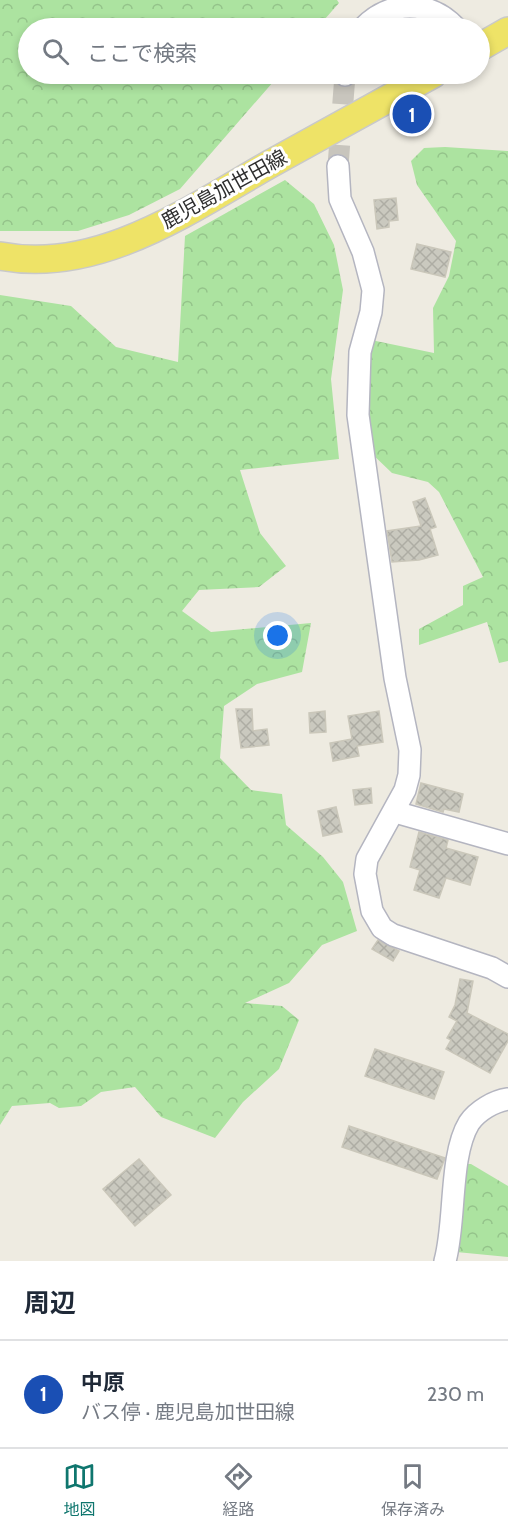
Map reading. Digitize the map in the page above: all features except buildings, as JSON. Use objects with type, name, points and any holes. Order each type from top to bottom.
[{"type":"main road","points":[[490,41],[508,31]]},
{"type":"main road","name":"鹿児島加世田線","points":[[0,256],[48,259],[83,254],[141,234],[414,84]]},
{"type":"street","points":[[374,18],[395,6],[409,4],[422,4],[440,11],[447,18]]},
{"type":"street","points":[[338,166],[340,199],[363,252],[373,290],[371,312],[360,352],[358,414],[395,678],[410,750],[409,776],[394,812],[368,859],[365,874],[372,911],[382,928],[393,936],[492,968],[508,976]]},
{"type":"street","points":[[394,812],[508,844]]},
{"type":"street","points":[[445,1261],[458,1166],[469,1123],[481,1110],[506,1095]]},
{"type":"green space","points":[[0,0],[337,0],[339,3],[326,18],[18,18],[18,84],[271,84],[180,189],[129,215],[78,231],[0,231]]},
{"type":"green space","points":[[424,148],[508,151],[508,661],[499,663],[487,622],[419,645],[419,629],[463,605],[463,586],[483,577],[439,492],[428,482],[392,473],[370,452],[365,388],[371,340],[434,353],[433,308],[449,276],[456,241],[417,185],[411,161]]},
{"type":"green space","points":[[285,180],[314,204],[334,245],[343,290],[331,379],[339,459],[240,470],[260,533],[286,566],[259,587],[199,590],[182,611],[211,632],[311,623],[302,672],[257,684],[224,706],[220,758],[251,790],[282,794],[286,825],[323,857],[343,882],[357,931],[322,945],[289,983],[245,1003],[282,1006],[299,1020],[279,1069],[243,1102],[215,1138],[161,1117],[135,1087],[101,1092],[81,1106],[59,1108],[50,1103],[12,1106],[0,1125],[0,295],[71,306],[116,347],[178,362],[185,236]]},
{"type":"green space","points":[[458,1164],[471,1164],[508,1186],[508,1257],[446,1251]]},
{"type":"tunnel","points":[[338,166],[344,84]]},
{"type":"place","name":"中原","points":[[412,114]]}]
